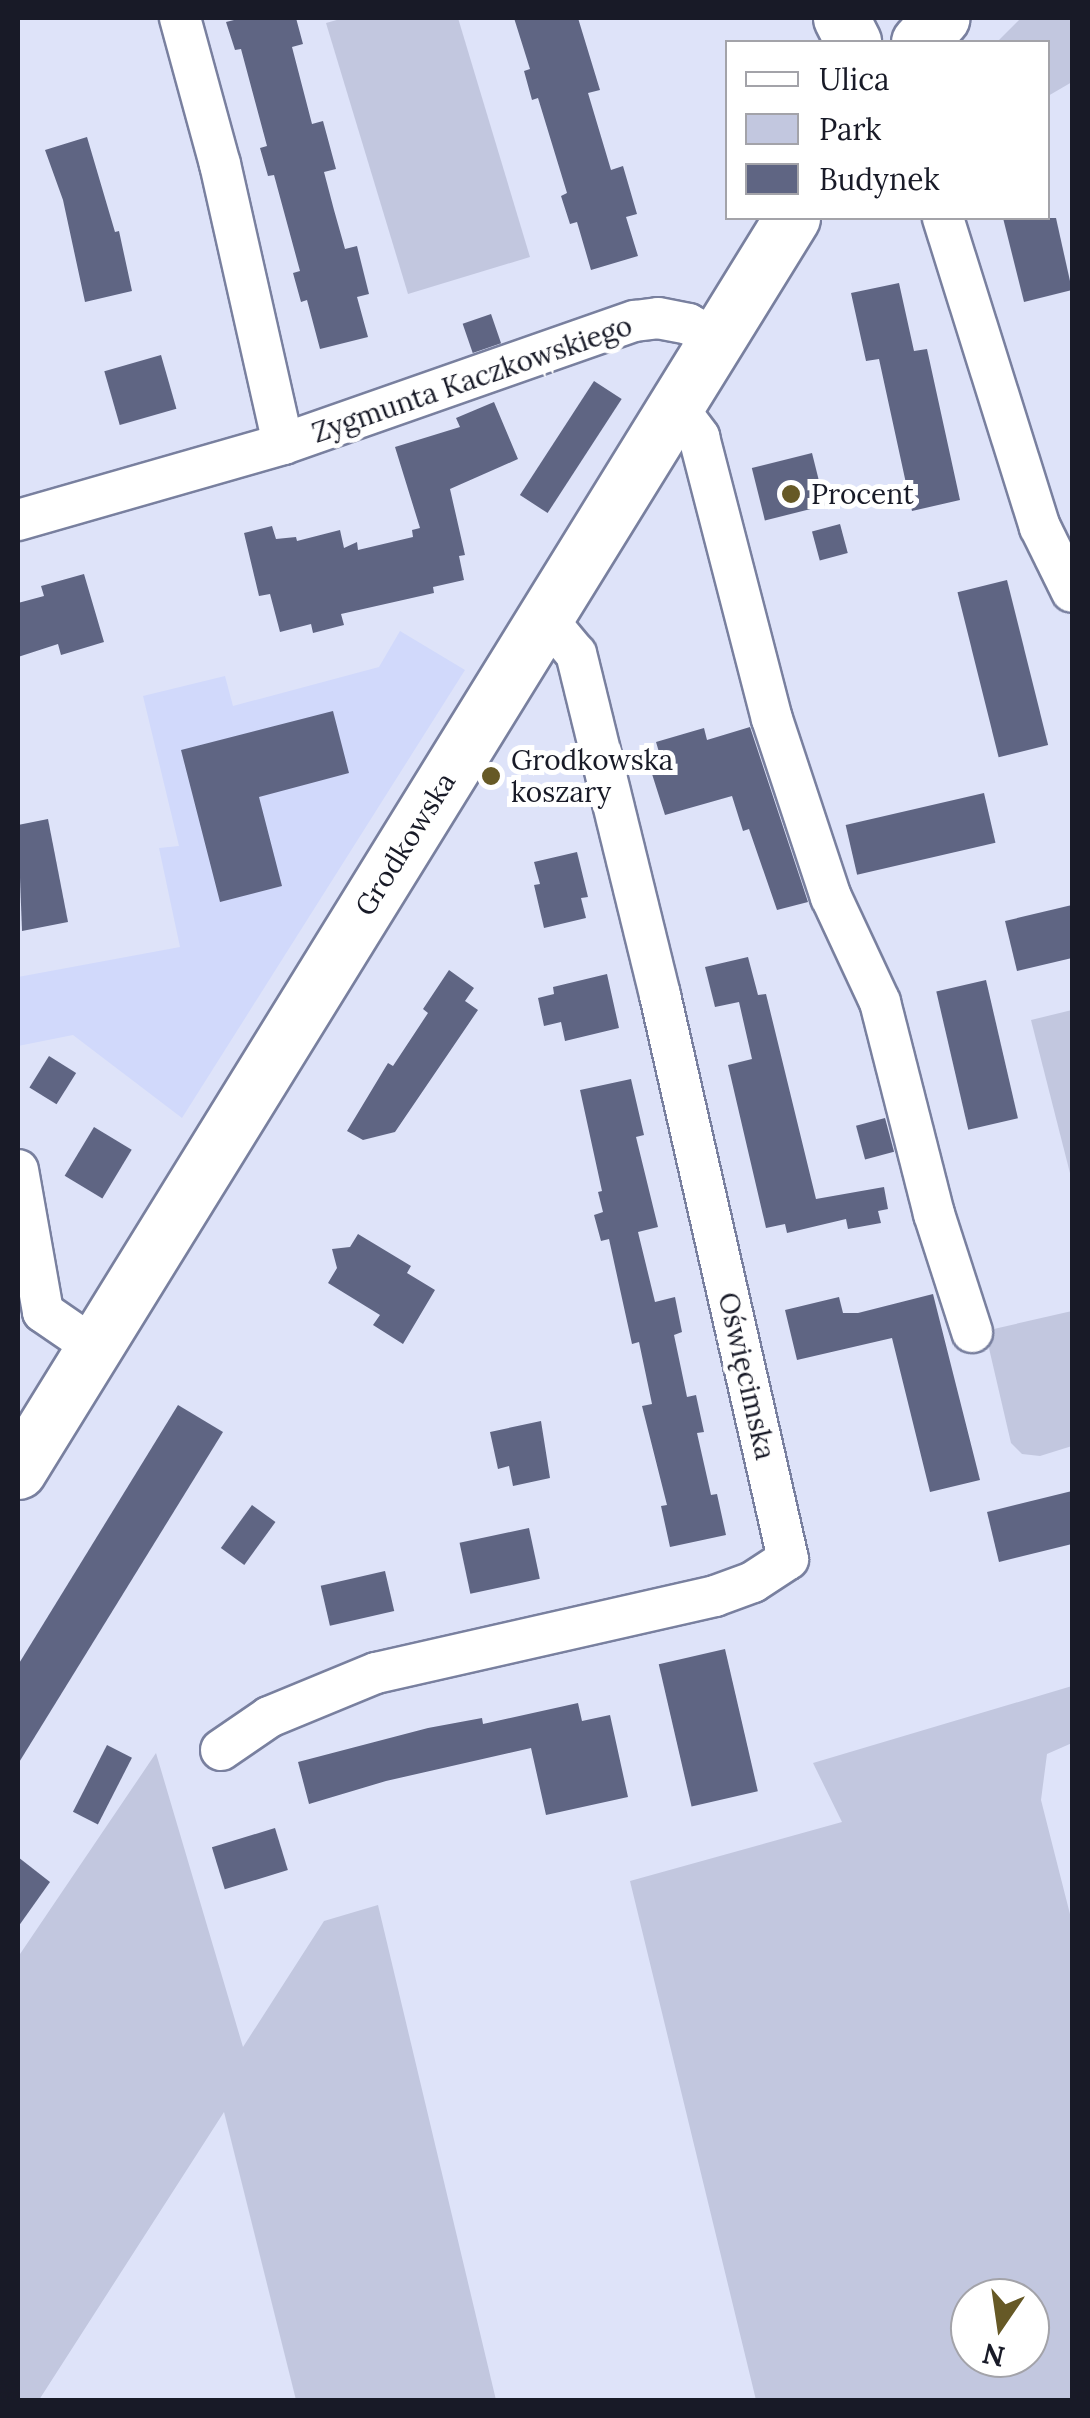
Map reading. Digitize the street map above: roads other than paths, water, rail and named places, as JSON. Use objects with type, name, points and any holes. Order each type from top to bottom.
[{"type":"main road","points":[[921,40],[942,18]]},
{"type":"main road","name":"Grodkowska","points":[[18,1471],[791,220]]},
{"type":"street","name":"Zygmunta Kaczkowskiego","points":[[180,18],[220,164],[283,444]]},
{"type":"street","points":[[944,220],[1040,527],[1072,592]]},
{"type":"street","name":"Zygmunta Kaczkowskiego","points":[[18,520],[283,444],[635,321],[658,318],[688,324],[717,340]]},
{"type":"street","points":[[676,406],[699,437],[772,719],[830,896],[880,1002],[934,1214],[972,1332]]},
{"type":"street","name":"Oświęcimska","points":[[221,1750],[270,1717],[376,1673],[715,1596],[753,1582],[788,1559],[664,1014],[576,654],[545,617]]},
{"type":"street","points":[[18,1170],[42,1312],[94,1347]]},
{"type":"place","name":"Procent","points":[[791,494]]},
{"type":"place","name":"Grodkowska koszary","points":[[491,776]]}]
